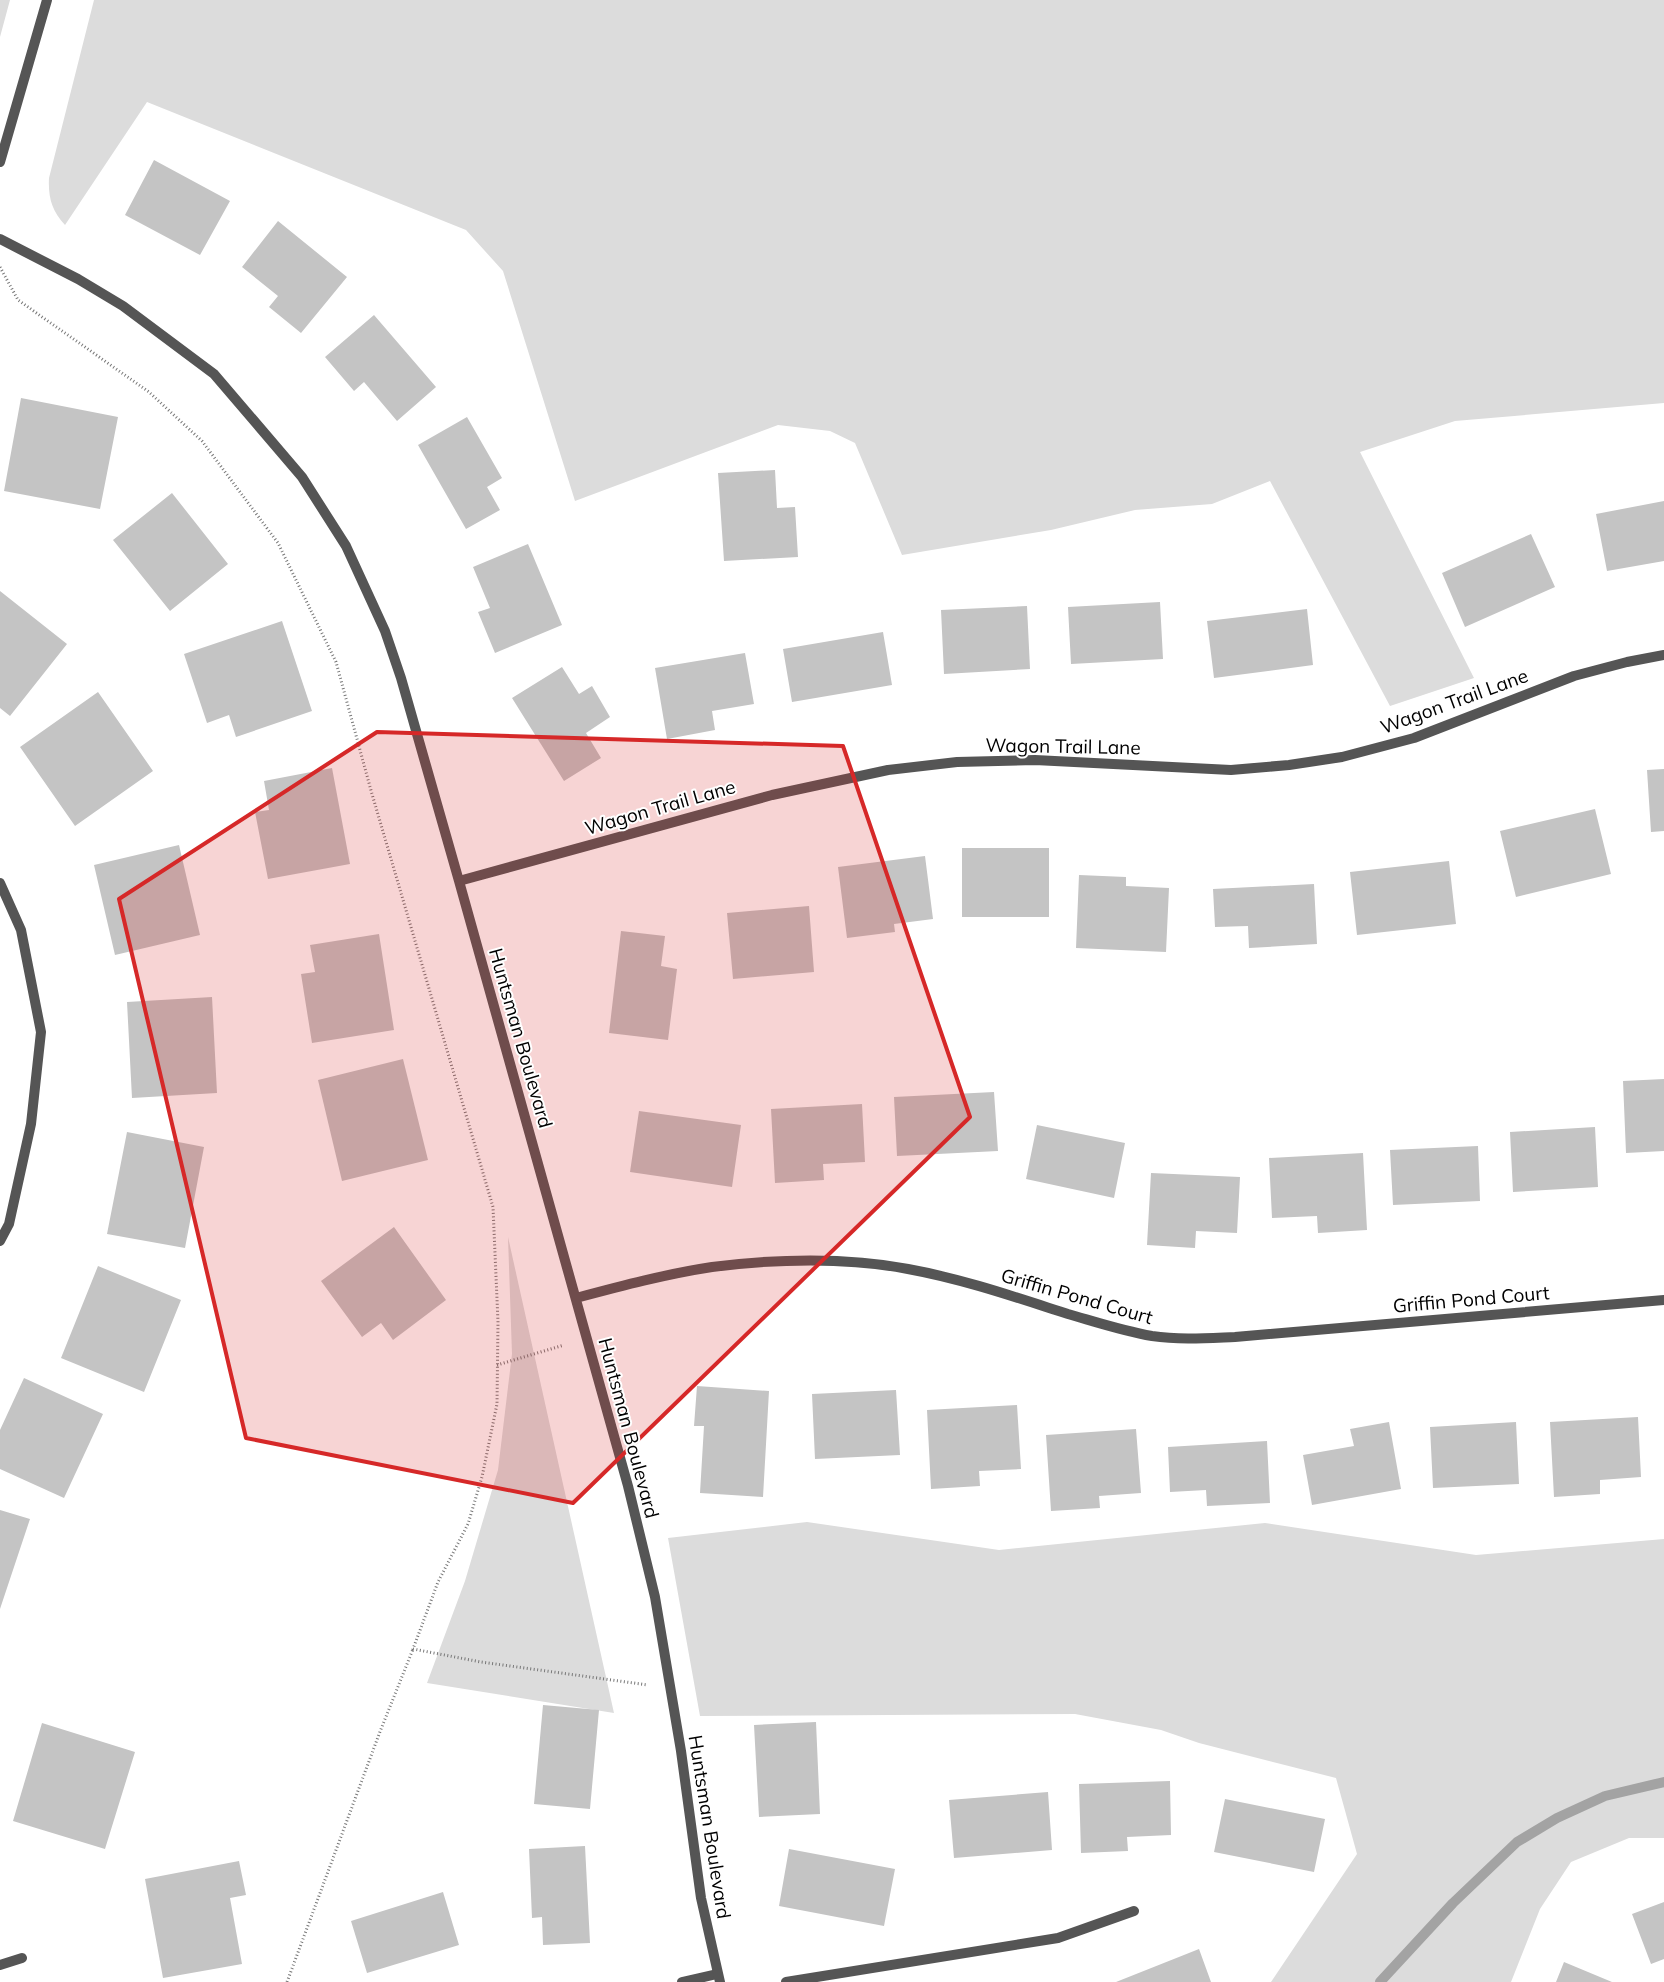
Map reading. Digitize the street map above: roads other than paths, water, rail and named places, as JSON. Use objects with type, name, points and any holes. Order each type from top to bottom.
[{"type":"street","points":[[0,162],[47,0]]},
{"type":"street","name":"Huntsman Boulevard","points":[[0,239],[78,279],[122,306],[214,374],[302,477],[346,546],[385,630],[404,687],[576,1298],[628,1486],[655,1597],[671,1689],[701,1898],[719,1978],[682,1982]]},
{"type":"street","name":"Wagon Trail Lane","points":[[459,881],[772,795],[888,770],[957,762],[1035,760],[1231,770],[1288,765],[1342,757],[1414,738],[1574,676],[1627,662],[1664,655]]},
{"type":"street","points":[[0,883],[21,930],[41,1032],[31,1124],[9,1224],[0,1240]]},
{"type":"street","name":"Griffin Pond Court","points":[[576,1298],[654,1278],[712,1267],[787,1261],[851,1262],[906,1268],[960,1280],[1123,1330],[1154,1336],[1192,1339],[1664,1300]]},
{"type":"street","points":[[786,1982],[1058,1938],[1134,1911]]},
{"type":"street","points":[[0,1965],[22,1958]]},
{"type":"waterway","points":[[1380,1982],[1453,1903],[1517,1842],[1557,1818],[1605,1796],[1664,1782]]}]
